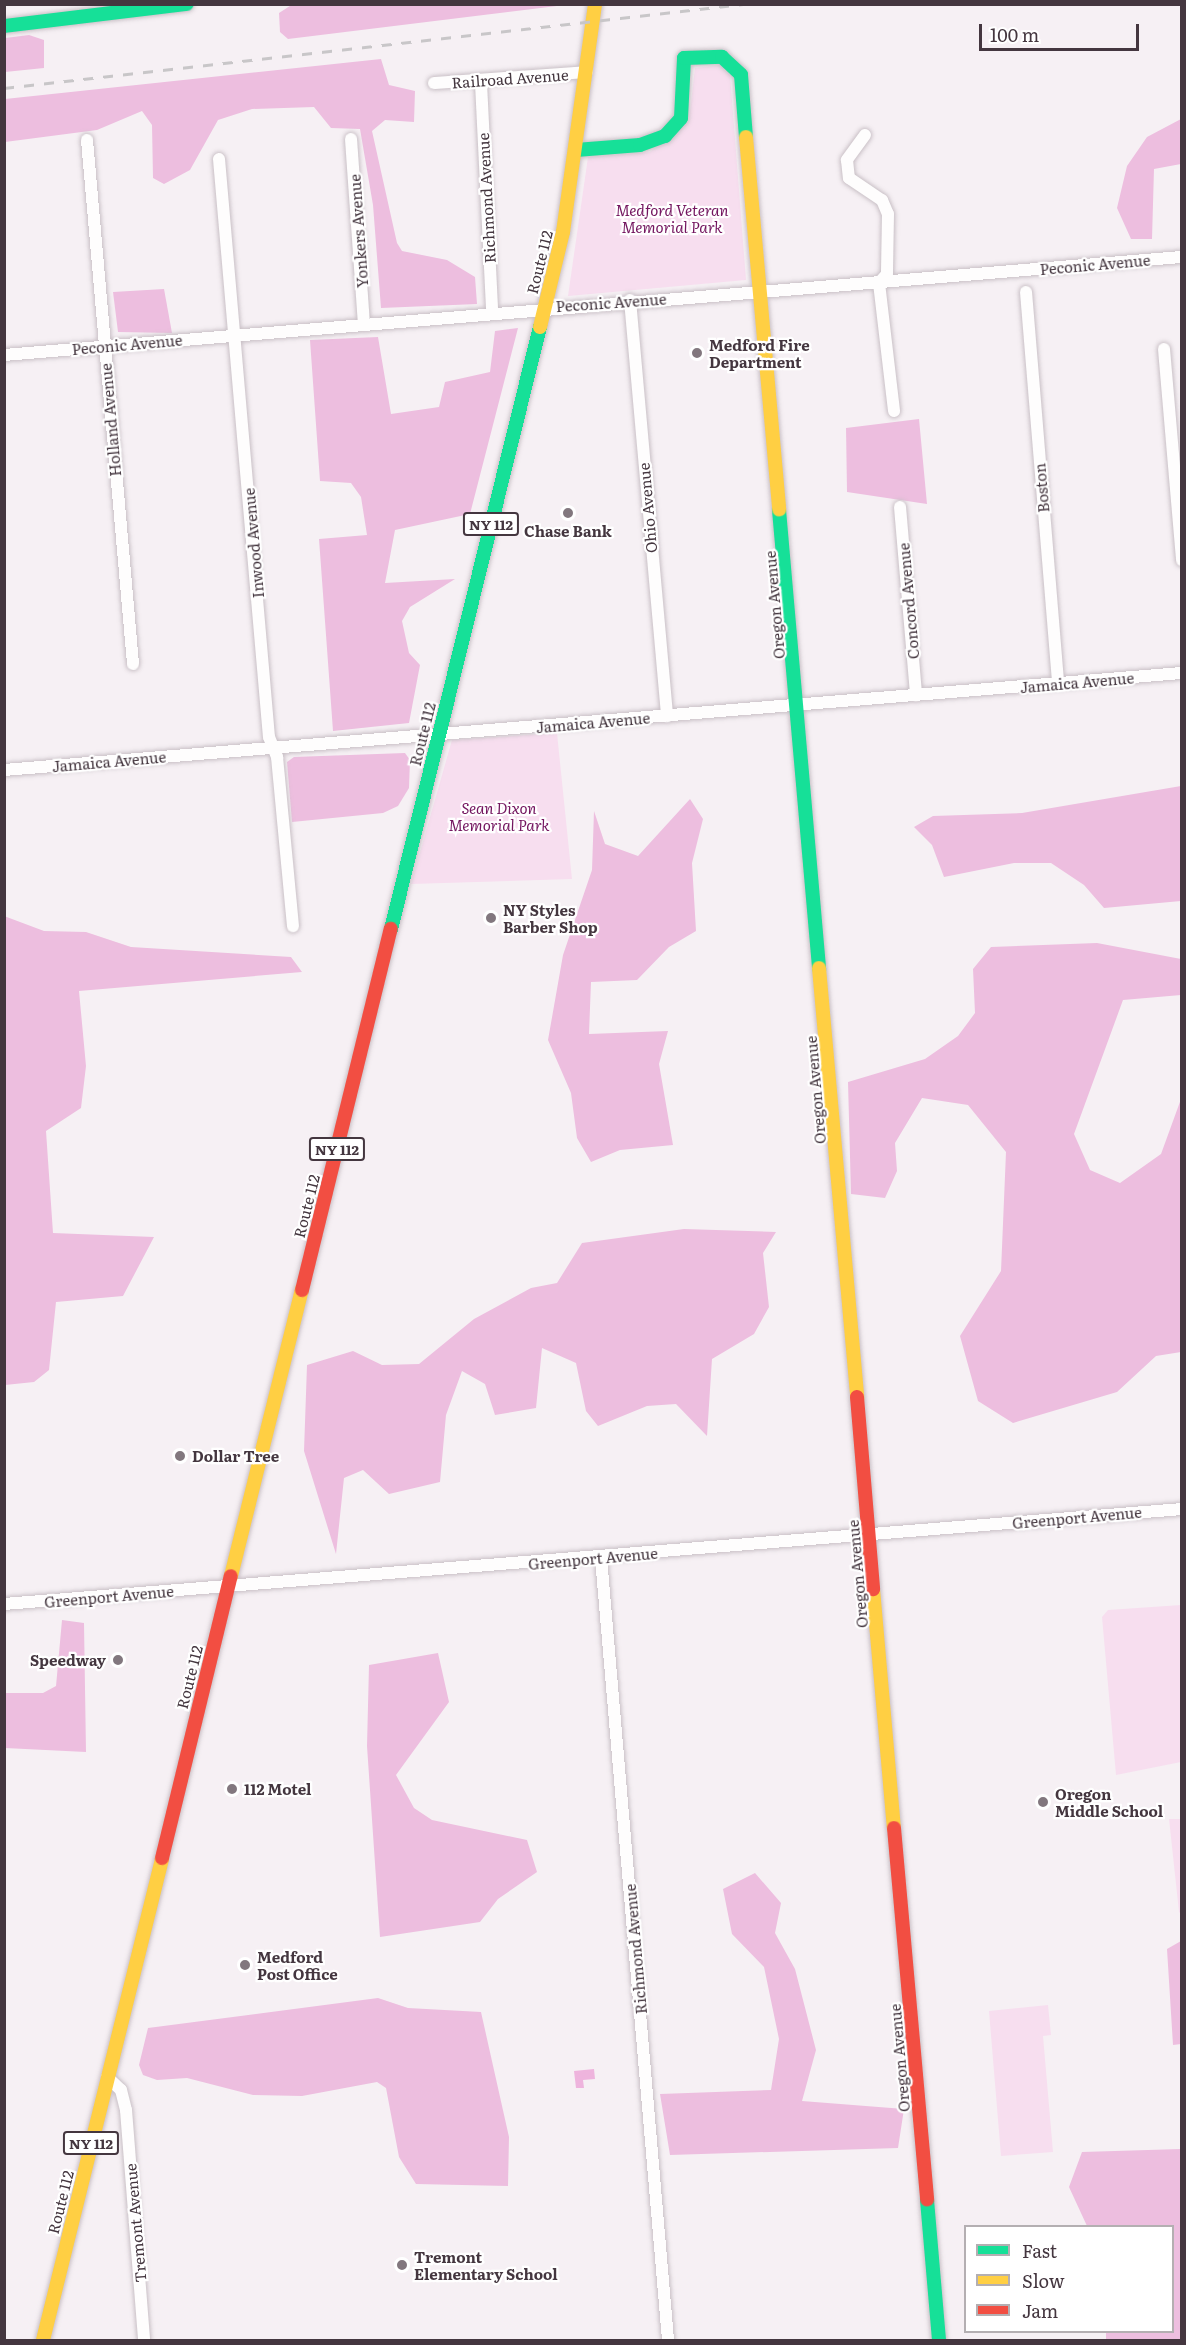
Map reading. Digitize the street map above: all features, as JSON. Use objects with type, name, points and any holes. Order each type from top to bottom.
[{"type":"street","points":[[4,26],[188,4]]},
{"type":"street","name":"Route 112","points":[[43,2340],[545,307],[576,150],[595,4]]},
{"type":"street","name":"Oregon Avenue","points":[[576,150],[640,145],[665,136],[681,118],[684,58],[722,57],[734,64],[741,75],[799,705],[939,2340]]},
{"type":"street","name":"Railroad Avenue","points":[[434,82],[481,83],[587,72]]},
{"type":"street","name":"Richmond Avenue","points":[[481,83],[492,312]]},
{"type":"street","points":[[866,135],[847,160],[849,178],[882,200],[888,214],[891,245],[887,274],[879,283],[894,411]]},
{"type":"street","name":"Yonkers Avenue","points":[[351,139],[364,323]]},
{"type":"street","name":"Holland Avenue","points":[[87,140],[103,346],[133,664]]},
{"type":"street","name":"Inwood Avenue","points":[[219,159],[273,747],[293,926]]},
{"type":"street","name":"Peconic Avenue","points":[[4,355],[760,289],[879,283],[1182,257]]},
{"type":"street","name":"Boston","points":[[1026,292],[1058,683]]},
{"type":"street","name":"Ohio Avenue","points":[[630,300],[667,716]]},
{"type":"street","points":[[1164,349],[1182,560]]},
{"type":"street","name":"Concord Avenue","points":[[900,507],[916,695]]},
{"type":"street","name":"Jamaica Avenue","points":[[4,770],[1182,673]]},
{"type":"street","name":"Greenport Avenue","points":[[4,1605],[1182,1509]]},
{"type":"street","name":"Richmond Avenue","points":[[601,1558],[668,2340]]},
{"type":"street","name":"Tremont Avenue","points":[[107,2077],[122,2090],[126,2110],[144,2340]]},
{"type":"green space","name":"Medford Veteran Memorial Park","points":[[721,65],[730,75],[746,280],[568,296],[588,157],[650,152],[689,120],[695,68]]},
{"type":"green space","name":"Sean Dixon Memorial Park","points":[[557,733],[572,879],[411,884],[452,740]]},
{"type":"green space","points":[[1181,1605],[1181,1762],[1116,1775],[1102,1617],[1108,1610]]},
{"type":"green space","points":[[1169,1819],[1181,1819],[1181,1914],[1179,1912]]},
{"type":"green space","points":[[1048,2005],[1051,2035],[1043,2036],[1053,2152],[1001,2156],[989,2011]]},
{"type":"shaded area","points":[[293,4],[565,5],[288,39],[280,32],[279,13]]},
{"type":"shaded area","points":[[29,35],[44,40],[44,68],[5,72],[5,38]]},
{"type":"shaded area","points":[[381,59],[389,85],[415,91],[414,122],[385,120],[372,131],[397,243],[402,251],[447,260],[475,277],[477,304],[381,308],[373,205],[360,129],[331,128],[314,107],[252,109],[218,120],[190,170],[164,184],[153,178],[152,125],[142,111],[97,130],[5,142],[5,99]]},
{"type":"shaded area","points":[[1181,119],[1181,164],[1154,169],[1152,239],[1131,239],[1117,208],[1127,166],[1147,137]]},
{"type":"shaded area","points":[[164,289],[172,333],[118,332],[113,292]]},
{"type":"shaded area","points":[[518,328],[470,514],[395,530],[385,583],[455,579],[410,607],[402,621],[409,653],[420,665],[409,723],[333,731],[319,539],[367,535],[361,497],[351,483],[320,481],[310,340],[378,337],[391,414],[439,407],[445,382],[490,372],[495,331]]},
{"type":"shaded area","points":[[919,419],[927,504],[847,492],[846,428]]},
{"type":"shaded area","points":[[405,753],[410,760],[409,788],[398,806],[383,813],[292,822],[287,762],[294,757]]},
{"type":"shaded area","points":[[1181,786],[1181,901],[1104,908],[1084,885],[1051,863],[1014,863],[944,877],[932,845],[914,827],[933,816],[1022,813]]},
{"type":"shaded area","points":[[690,799],[703,819],[692,863],[696,931],[669,947],[637,980],[591,982],[589,1034],[668,1031],[659,1064],[673,1145],[620,1150],[591,1162],[577,1138],[571,1093],[548,1040],[563,955],[592,870],[594,811],[605,844],[638,856]]},
{"type":"shaded area","points":[[4,916],[44,931],[86,932],[131,947],[291,957],[302,972],[79,991],[86,1066],[81,1108],[46,1131],[53,1233],[154,1237],[123,1296],[56,1302],[49,1370],[34,1382],[5,1385]]},
{"type":"shaded area","points":[[1097,943],[1181,959],[1181,995],[1123,1000],[1074,1134],[1090,1170],[1120,1183],[1161,1154],[1181,1099],[1181,1352],[1156,1356],[1117,1392],[1013,1423],[978,1401],[960,1336],[1001,1271],[1006,1152],[968,1105],[922,1098],[895,1143],[897,1171],[885,1198],[851,1194],[848,1082],[925,1059],[958,1036],[975,1013],[973,969],[991,947]]},
{"type":"shaded area","points":[[684,1229],[776,1232],[763,1253],[769,1307],[754,1334],[712,1359],[707,1436],[676,1404],[647,1406],[598,1426],[586,1411],[576,1363],[542,1348],[536,1408],[495,1415],[485,1384],[462,1371],[446,1415],[440,1482],[389,1494],[363,1470],[344,1478],[336,1554],[304,1451],[307,1365],[353,1351],[382,1365],[419,1364],[474,1319],[531,1288],[557,1283],[582,1243]]},
{"type":"shaded area","points":[[62,1620],[84,1623],[86,1752],[5,1748],[5,1693],[43,1693],[56,1686]]},
{"type":"shaded area","points":[[438,1653],[449,1702],[396,1775],[414,1808],[432,1820],[527,1840],[537,1872],[498,1899],[480,1922],[380,1937],[367,1746],[369,1665]]},
{"type":"shaded area","points":[[755,1873],[781,1903],[775,1933],[795,1969],[816,2050],[802,2101],[904,2109],[898,2148],[670,2155],[660,2094],[771,2090],[779,2039],[764,1967],[732,1934],[723,1889]]},
{"type":"shaded area","points":[[1181,1941],[1181,2044],[1173,2045],[1167,1949]]},
{"type":"shaded area","points":[[378,1998],[408,2008],[481,2012],[509,2137],[508,2186],[416,2184],[399,2157],[386,2088],[377,2082],[302,2096],[253,2095],[187,2078],[157,2080],[143,2075],[139,2065],[148,2028]]},
{"type":"shaded area","points":[[594,2069],[595,2079],[583,2080],[584,2088],[576,2088],[574,2071]]},
{"type":"shaded area","points":[[1181,2149],[1181,2340],[1106,2340],[1106,2333],[1174,2333],[1174,2225],[1087,2225],[1069,2187],[1082,2152]]},
{"type":"railway","points":[[4,88],[743,4]]},
{"type":"traffic: fast","points":[[4,26],[187,4]]},
{"type":"traffic: fast","points":[[576,150],[640,145],[665,136],[681,118],[684,58],[722,57],[741,75],[746,137]]},
{"type":"traffic: fast","points":[[391,929],[540,327]]},
{"type":"traffic: fast","points":[[779,510],[819,968]]},
{"type":"traffic: fast","points":[[927,2200],[939,2340]]},
{"type":"traffic: slow","points":[[540,327],[563,232],[595,4]]},
{"type":"traffic: slow","points":[[746,137],[779,510]]},
{"type":"traffic: slow","points":[[819,968],[857,1397]]},
{"type":"traffic: slow","points":[[231,1576],[302,1290]]},
{"type":"traffic: slow","points":[[873,1589],[894,1828]]},
{"type":"traffic: slow","points":[[43,2340],[162,1858]]},
{"type":"traffic: jam","points":[[302,1290],[391,929]]},
{"type":"traffic: jam","points":[[857,1397],[873,1589]]},
{"type":"traffic: jam","points":[[162,1858],[231,1576]]},
{"type":"traffic: jam","points":[[894,1828],[927,2200]]},
{"type":"place","name":"Medford Fire Department","points":[[697,353]]},
{"type":"place","name":"Chase Bank","points":[[568,513]]},
{"type":"place","name":"NY Styles Barber Shop","points":[[491,918]]},
{"type":"place","name":"Dollar Tree","points":[[180,1456]]},
{"type":"place","name":"Speedway","points":[[118,1660]]},
{"type":"place","name":"112 Motel","points":[[232,1789]]},
{"type":"place","name":"Oregon Middle School","points":[[1043,1802]]},
{"type":"place","name":"Medford Post Office","points":[[245,1965]]},
{"type":"place","name":"Tremont Elementary School","points":[[402,2265]]}]
